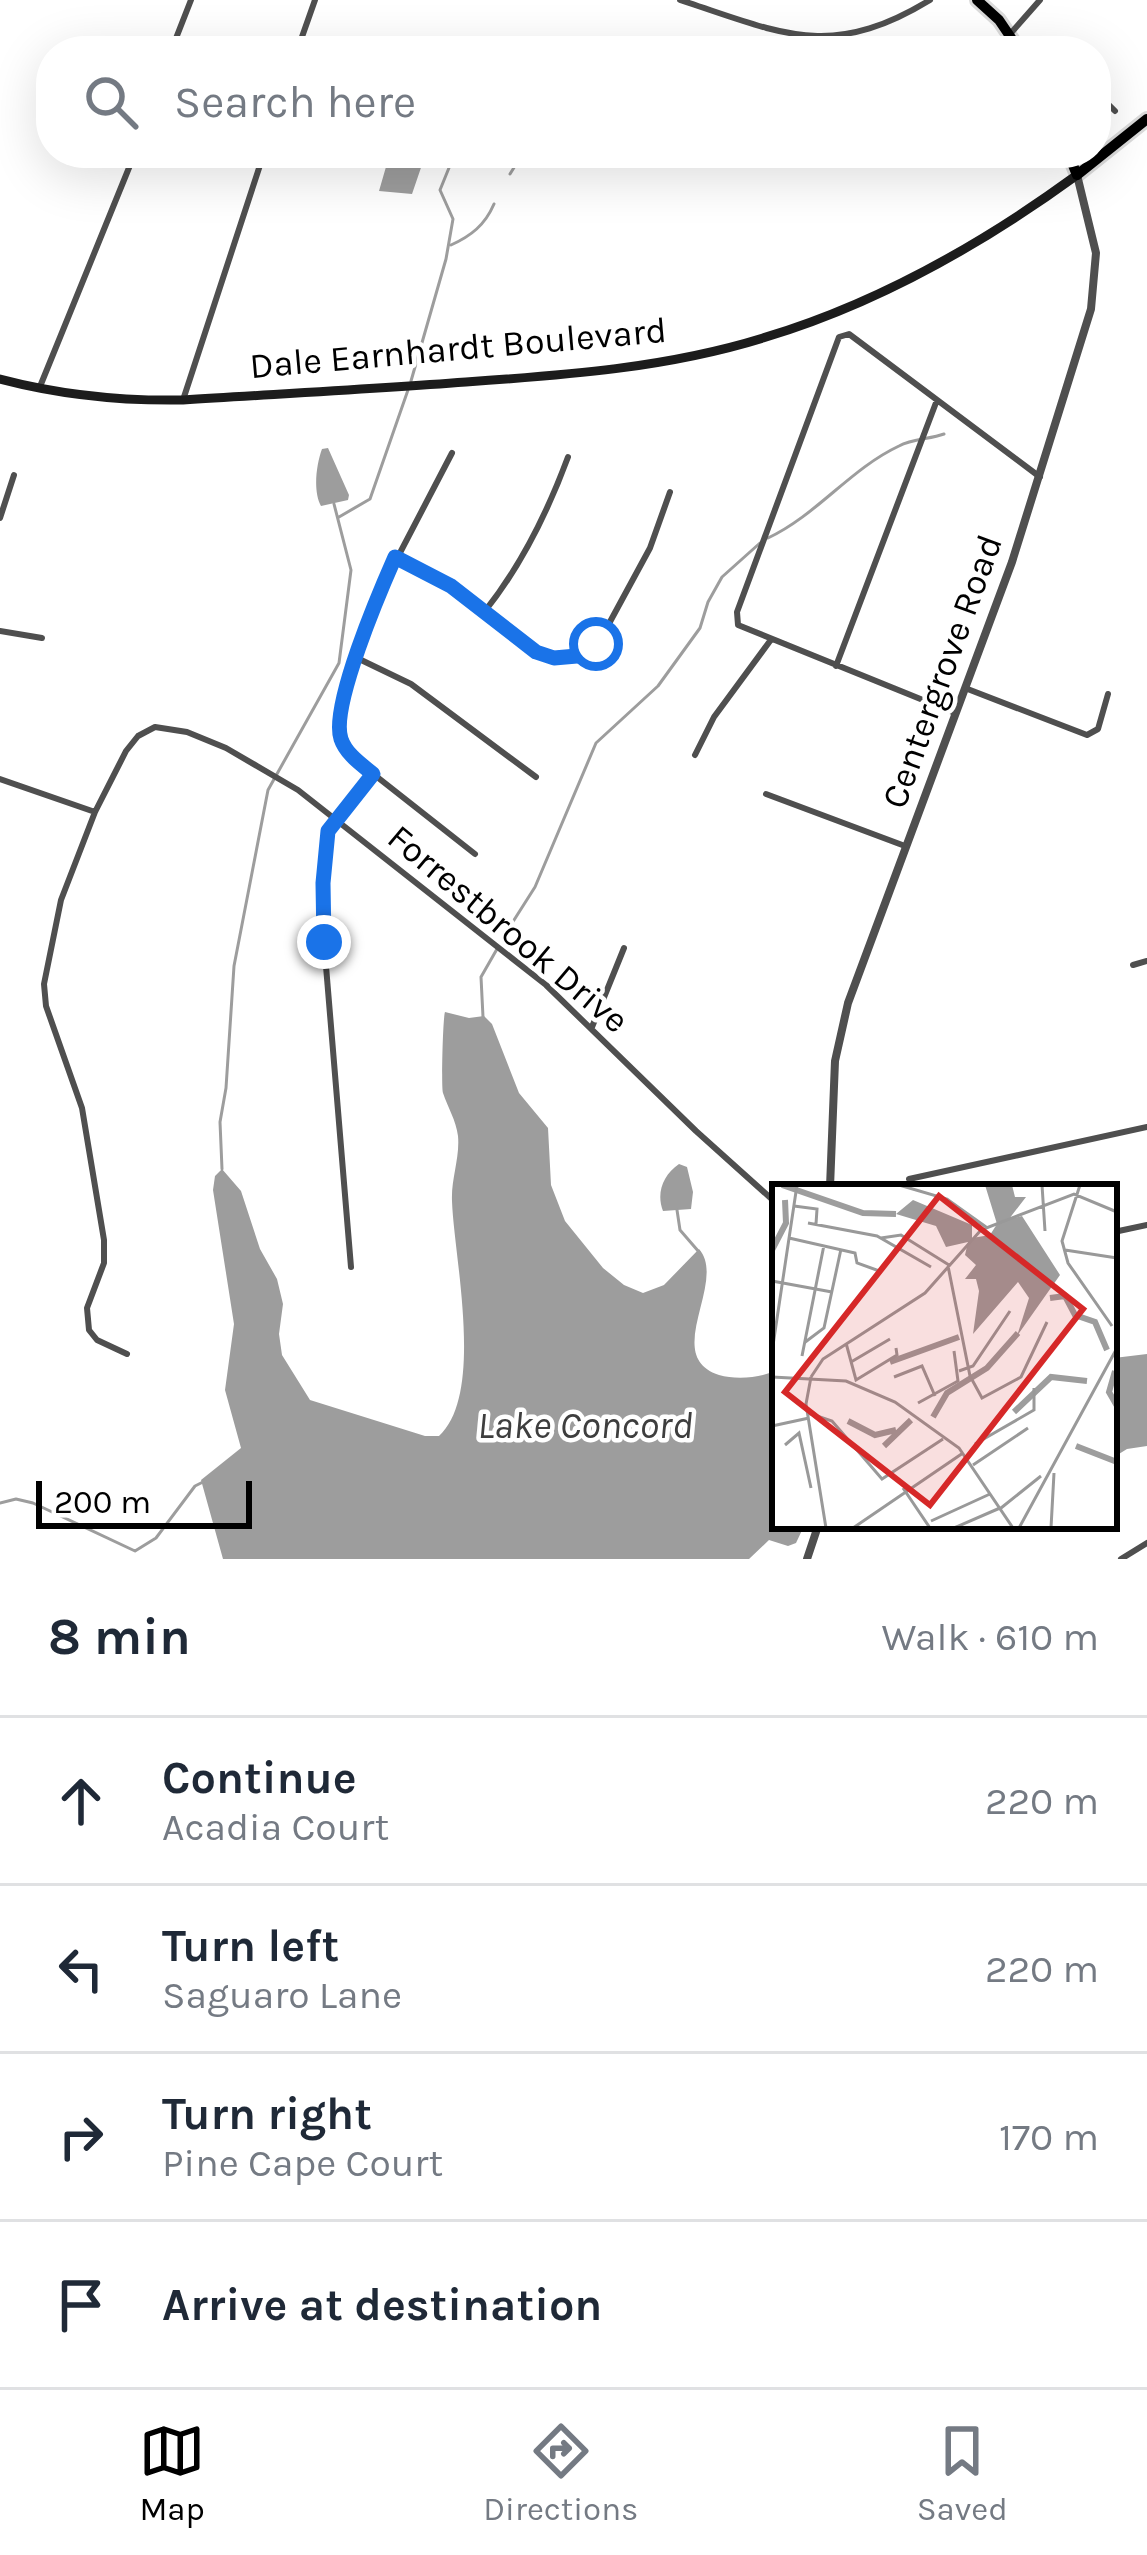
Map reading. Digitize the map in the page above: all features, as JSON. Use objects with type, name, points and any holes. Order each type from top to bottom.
[{"type":"main road","points":[[977,0],[1010,34]]},
{"type":"main road","name":"Dale Earnhardt Boulevard","points":[[1111,148],[1147,119]]},
{"type":"main road","points":[[1074,168],[1077,175]]},
{"type":"main road","name":"Dale Earnhardt Boulevard","points":[[0,380],[124,401],[183,400],[569,375],[702,355],[764,338],[890,290],[1019,218],[1086,168]]},
{"type":"street","points":[[178,36],[191,0]]},
{"type":"street","points":[[302,36],[315,0]]},
{"type":"street","points":[[680,0],[801,36]]},
{"type":"street","points":[[831,36],[870,31],[930,0]]},
{"type":"street","points":[[1010,34],[1040,0]]},
{"type":"street","points":[[1111,107],[1115,111]]},
{"type":"street","points":[[39,389],[129,168]]},
{"type":"street","points":[[183,400],[259,168]]},
{"type":"street","name":"Centergrove Road","points":[[830,1184],[840,1029],[1040,477],[1096,284],[1096,253],[1077,175]]},
{"type":"street","points":[[955,713],[738,625],[737,612],[836,342],[844,333],[1040,477]]},
{"type":"street","points":[[836,667],[937,400]]},
{"type":"street","points":[[452,454],[395,557],[342,700],[340,736],[346,750],[373,774],[475,854]]},
{"type":"street","points":[[485,611],[502,590],[554,495],[568,457]]},
{"type":"street","points":[[0,518],[14,475]]},
{"type":"street","points":[[395,557],[451,586],[536,652],[554,658],[577,656],[596,644],[650,548],[670,492]]},
{"type":"street","points":[[0,631],[42,638]]},
{"type":"street","points":[[695,755],[714,717],[770,641]]},
{"type":"street","points":[[357,658],[411,684],[536,777]]},
{"type":"street","points":[[965,688],[1087,735],[1098,729],[1108,694]]},
{"type":"street","name":"Forrestbrook Drive","points":[[127,1354],[97,1340],[89,1330],[87,1308],[104,1263],[104,1240],[82,1108],[46,1006],[44,984],[61,900],[94,812],[126,751],[144,731],[161,726],[187,732],[260,765],[336,820],[507,953],[592,1027],[695,1131],[772,1199]]},
{"type":"street","points":[[351,1267],[323,911],[326,841],[336,820],[373,774]]},
{"type":"street","points":[[0,779],[94,812]]},
{"type":"street","points":[[766,794],[905,846]]},
{"type":"street","points":[[592,1027],[624,948]]},
{"type":"street","points":[[1133,965],[1147,961]]},
{"type":"street","points":[[908,1179],[1147,1127]]},
{"type":"street","points":[[1117,1231],[1147,1225]]},
{"type":"street","points":[[1121,1559],[1147,1543]]},
{"type":"water","points":[[386,168],[421,168],[412,194],[379,191]]},
{"type":"water","points":[[328,448],[349,495],[348,500],[321,506],[317,470],[322,449]]},
{"type":"water","name":"Lake Concord","points":[[445,1012],[484,1016],[492,1024],[519,1093],[548,1128],[551,1185],[565,1221],[603,1268],[643,1293],[664,1285],[699,1249],[706,1263],[706,1280],[695,1352],[703,1365],[719,1375],[747,1378],[772,1372],[772,1529],[803,1529],[796,1543],[788,1546],[769,1540],[749,1559],[223,1559],[201,1480],[241,1448],[225,1390],[234,1324],[213,1190],[215,1176],[222,1169],[241,1191],[260,1249],[277,1279],[283,1304],[282,1355],[310,1400],[425,1436],[439,1436],[453,1416],[464,1358],[452,1201],[458,1136],[442,1088]]},
{"type":"water","points":[[679,1164],[687,1167],[693,1192],[691,1209],[663,1211],[662,1185]]},
{"type":"water","points":[[1147,1354],[1147,1446],[1117,1455],[1117,1358]]},
{"type":"waterway","points":[[411,381],[446,259],[453,219],[440,190],[449,168]]},
{"type":"waterway","points":[[510,174],[514,168]]},
{"type":"waterway","points":[[451,245],[477,229],[494,204]]},
{"type":"waterway","points":[[339,517],[370,499],[408,390]]},
{"type":"waterway","points":[[768,538],[881,456],[904,444],[944,434]]},
{"type":"waterway","points":[[222,1169],[220,1122],[234,966],[268,790],[339,663],[351,570],[334,504]]},
{"type":"waterway","points":[[502,939],[535,887],[596,743],[658,686],[700,628],[722,577],[760,543]]},
{"type":"waterway","points":[[483,1017],[481,977],[497,949]]},
{"type":"waterway","points":[[677,1210],[680,1230],[699,1252]]},
{"type":"waterway","points":[[0,1503],[16,1499],[33,1503],[135,1551],[156,1538],[195,1486],[205,1481]]},
{"type":"route","points":[[324,942],[328,831],[373,774],[346,750],[340,736],[342,700],[395,557],[451,586],[536,652],[554,658],[577,656],[596,644]]}]
